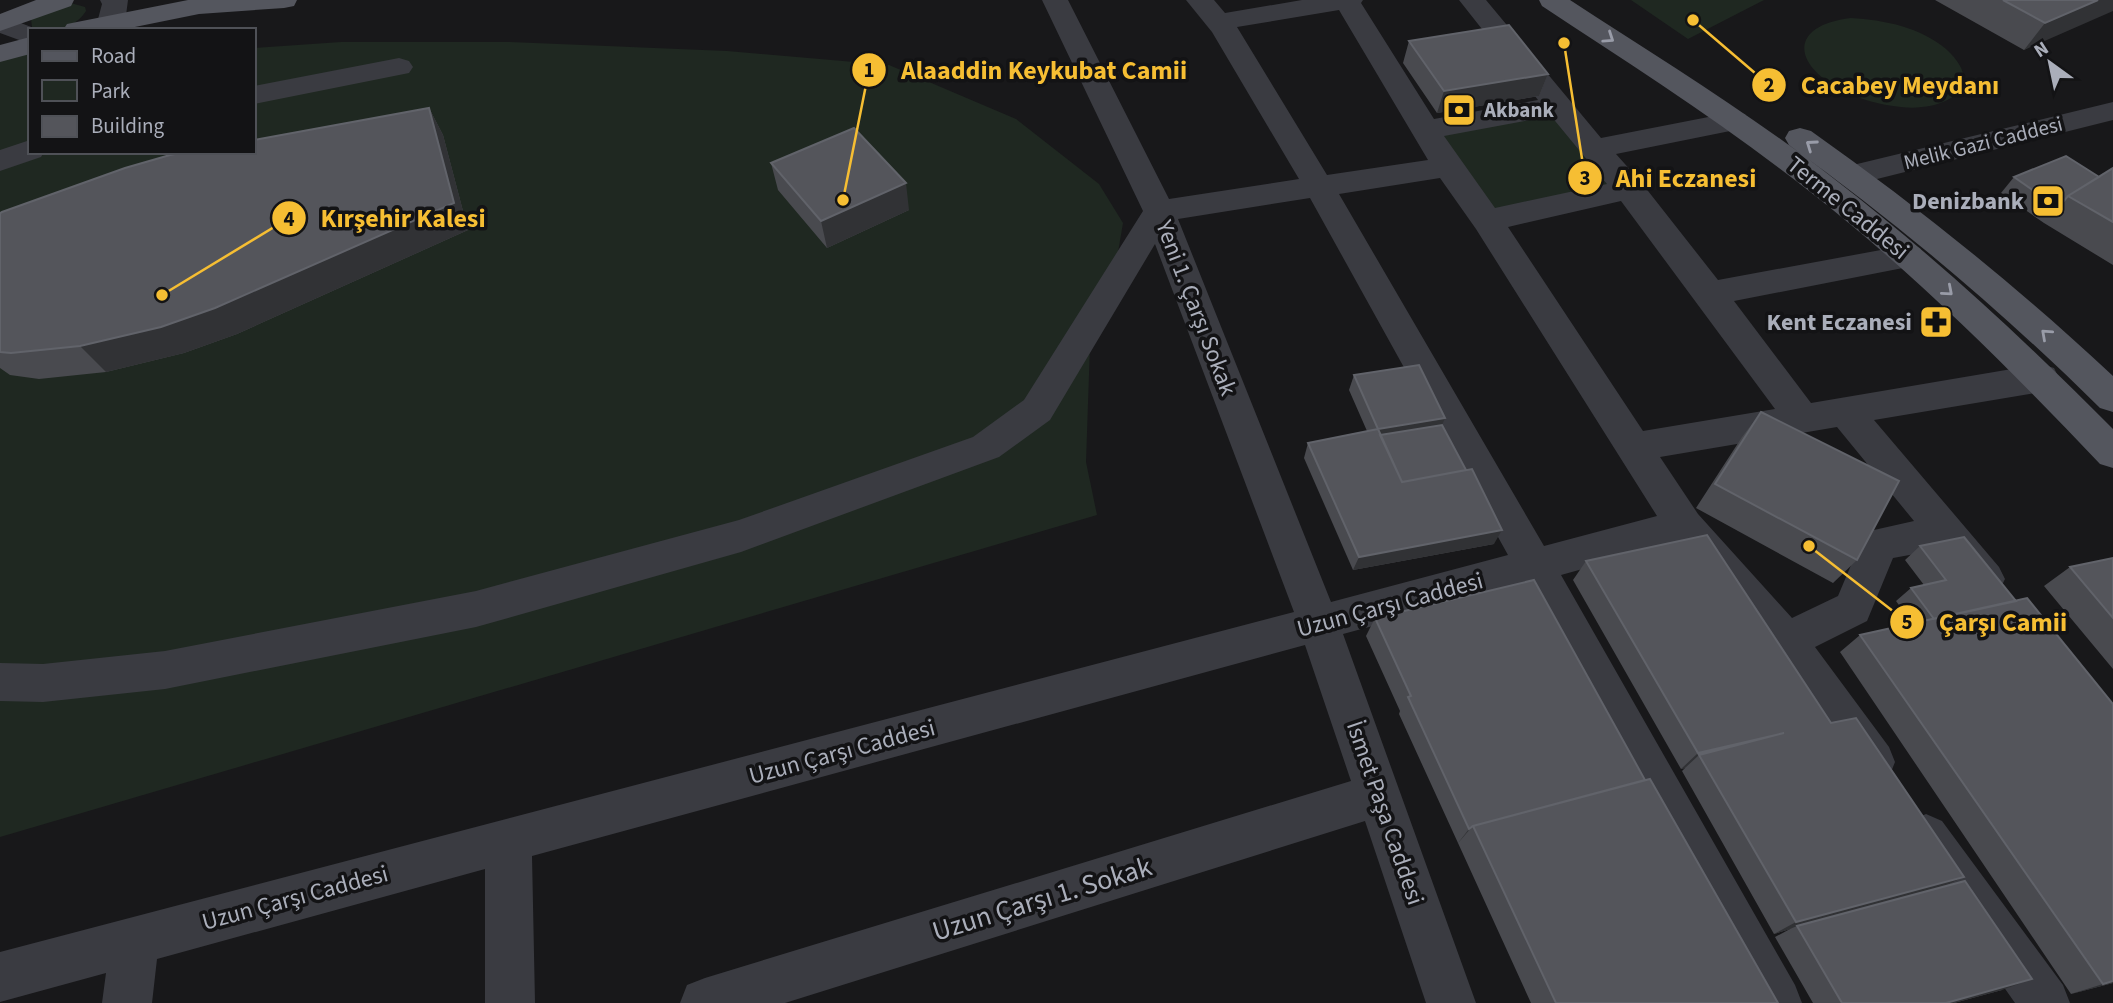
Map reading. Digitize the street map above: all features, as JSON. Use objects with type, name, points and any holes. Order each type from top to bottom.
[{"type":"main road","points":[[0,23],[61,0]]},
{"type":"main road","points":[[81,28],[112,11],[284,0]]},
{"type":"main road","name":"Terme Caddesi","points":[[1552,0],[1734,121],[1821,184],[1908,256],[2041,378],[2113,453]]},
{"type":"main road","name":"Terme Caddesi","points":[[1596,0],[1741,96],[1853,175],[1939,242],[2075,361],[2113,398]]},
{"type":"main road","points":[[0,54],[28,46]]},
{"type":"street","name":"Yeni 1. Çarşı Sokak","points":[[1055,0],[1159,211],[1319,624]]},
{"type":"street","points":[[1777,1003],[1535,566],[1319,187],[1209,11],[1348,0],[1448,167],[1487,220],[1685,525],[1786,641],[2045,1003]]},
{"type":"street","points":[[1472,0],[1630,189],[1803,419]]},
{"type":"street","points":[[0,23],[28,35]]},
{"type":"street","points":[[256,95],[399,67]]},
{"type":"street","points":[[1426,130],[1559,105]]},
{"type":"street","name":"Melik Gazi Caddesi","points":[[1853,175],[2113,111]]},
{"type":"street","points":[[1594,149],[1734,121]]},
{"type":"street","points":[[0,161],[28,151]]},
{"type":"street","points":[[0,682],[43,683],[165,670],[476,608],[741,536],[986,447],[1037,410],[1159,211],[1448,167]]},
{"type":"street","points":[[1487,220],[1630,189]]},
{"type":"street","points":[[1710,293],[1908,256]]},
{"type":"street","points":[[2075,361],[2113,373]]},
{"type":"street","points":[[1634,447],[2041,378]]},
{"type":"street","points":[[1846,412],[2008,606]]},
{"type":"street","name":"Uzun Çarşı Caddesi","points":[[0,977],[1685,525]]},
{"type":"street","points":[[1786,641],[1853,608],[1879,544],[1946,532]]},
{"type":"street","name":"İsmet Paşa Caddesi","points":[[1319,624],[1451,1003]]},
{"type":"street","name":"Uzun Çarşı 1. Sokak","points":[[705,1003],[1378,795]]},
{"type":"street","points":[[508,841],[510,1003]]},
{"type":"street","points":[[127,1003],[134,942]]},
{"type":"green space","points":[[1631,0],[1764,0],[1688,39]]},
{"type":"green space","points":[[67,2],[85,7],[86,11],[76,22],[64,28],[34,28],[31,19]]},
{"type":"green space","points":[[1851,18],[1901,26],[1936,41],[1959,63],[1963,76],[1962,87],[1944,102],[1916,108],[1877,103],[1839,89],[1812,67],[1804,46],[1808,36],[1817,28]]},
{"type":"green space","points":[[341,42],[510,42],[727,51],[889,65],[1016,119],[1099,184],[1123,223],[1116,264],[1090,345],[1086,462],[1097,515],[0,837],[0,61],[28,52],[28,154],[256,154],[256,48]]},
{"type":"green space","points":[[1559,105],[1630,189],[1487,221],[1426,130]]},
{"type":"building","points":[[2003,0],[2098,0],[2045,23]]},
{"type":"building","points":[[1509,25],[1548,74],[1444,91],[1409,41]]},
{"type":"building","points":[[429,108],[454,203],[215,308],[161,327],[80,346],[0,352],[0,213],[125,168],[170,155],[256,154],[256,140]]},
{"type":"building","points":[[854,128],[906,183],[821,221],[771,163]]},
{"type":"building","points":[[2066,156],[2099,177],[2068,196],[2058,208],[2014,177]]},
{"type":"building","points":[[2113,168],[2113,222],[2068,196]]},
{"type":"building","points":[[1419,365],[1445,418],[1378,429],[1354,375]]},
{"type":"building","points":[[1761,412],[1899,481],[1857,560],[1715,484]]},
{"type":"building","points":[[1442,425],[1466,470],[1402,482],[1380,435]]},
{"type":"building","points":[[1378,429],[1402,482],[1472,469],[1502,530],[1359,557],[1308,443]]},
{"type":"building","points":[[1707,535],[1831,723],[1856,718],[1964,877],[1796,922],[1699,755],[1784,733],[1698,753],[1586,561]]},
{"type":"building","points":[[1964,537],[2016,601],[1934,619],[1911,588],[1946,580],[1920,546]]},
{"type":"building","points":[[2113,558],[2113,618],[2070,567]]},
{"type":"building","points":[[1534,580],[1645,780],[1469,829],[1375,618]]},
{"type":"building","points":[[2027,598],[2113,704],[2113,981],[2103,984],[1860,635]]},
{"type":"building","points":[[1650,779],[1778,1003],[1556,1003],[1473,826]]},
{"type":"building","points":[[1965,881],[2032,979],[1946,1003],[1842,1003],[1797,926]]},
{"type":"place","name":"Cacabey Meydanı","points":[[1693,20]]},
{"type":"place","name":"Ahi Eczanesi","points":[[1564,43]]},
{"type":"place","name":"Akbank","points":[[1459,110]]},
{"type":"place","name":"Alaaddin Keykubat Camii","points":[[843,200]]},
{"type":"place","name":"Denizbank","points":[[2048,201]]},
{"type":"place","name":"Kırşehir Kalesi","points":[[162,295]]},
{"type":"place","name":"Kent Eczanesi","points":[[1936,322]]},
{"type":"place","name":"Çarşı Camii","points":[[1809,546]]}]
